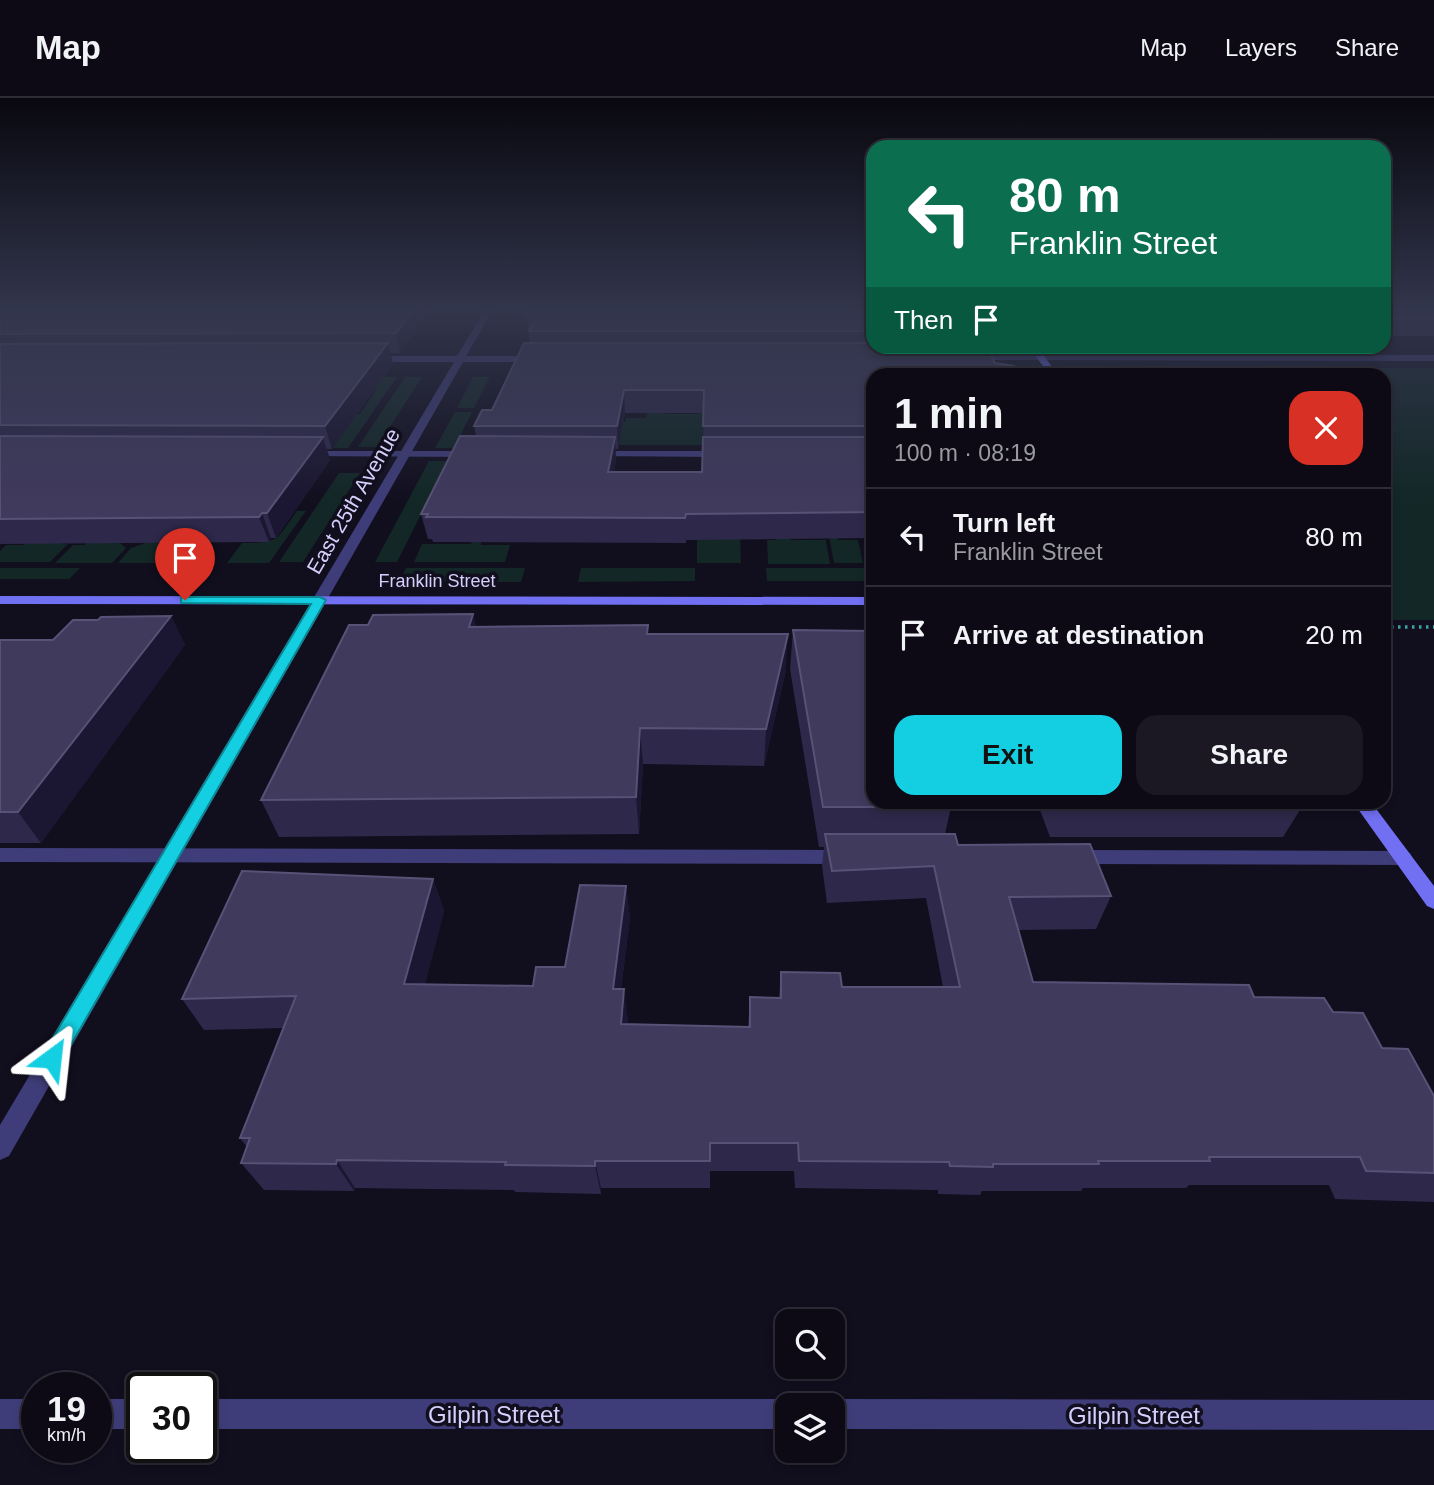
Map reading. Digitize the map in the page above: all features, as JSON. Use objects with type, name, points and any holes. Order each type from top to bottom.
[{"type":"street","name":"East 25th Avenue","points":[[0,1147],[452,375]]},
{"type":"street","points":[[292,454],[484,454]]},
{"type":"street","points":[[581,454],[734,454]]},
{"type":"street","name":"Franklin Street","points":[[0,600],[866,601]]},
{"type":"street","points":[[1367,809],[1434,901]]},
{"type":"street","points":[[0,855],[870,857]]},
{"type":"street","points":[[1050,857],[1403,858]]},
{"type":"street","points":[[0,1413],[21,1413]]},
{"type":"street","name":"Gilpin Street","points":[[217,1414],[775,1414]]},
{"type":"street","name":"Gilpin Street","points":[[845,1414],[1434,1415]]},
{"type":"path","points":[[1391,627],[1434,627]]},
{"type":"green space","points":[[1391,375],[1434,375],[1434,620],[1391,620]]},
{"type":"green space","points":[[359,377],[397,377],[348,448],[322,448],[292,414],[360,414],[376,390],[371,389]]},
{"type":"green space","points":[[405,377],[422,377],[377,447],[358,447]]},
{"type":"green space","points":[[473,377],[490,377],[474,408],[457,408]]},
{"type":"green space","points":[[698,408],[733,412],[740,445],[583,445],[598,422],[625,422],[626,418],[646,418],[647,410],[665,410],[665,414],[698,414]]},
{"type":"green space","points":[[455,412],[472,412],[454,448],[435,448]]},
{"type":"green space","points":[[429,461],[448,461],[397,562],[375,562]]},
{"type":"green space","points":[[339,473],[360,473],[303,562],[279,562]]},
{"type":"green space","points":[[822,500],[830,500],[838,540],[858,540],[863,563],[834,563]]},
{"type":"green space","points":[[297,511],[306,511],[269,563],[227,563],[242,543],[271,541],[276,538]]},
{"type":"green space","points":[[776,534],[790,534],[791,540],[826,540],[830,564],[768,564],[767,540],[776,540]]},
{"type":"green space","points":[[740,535],[741,563],[697,563],[697,536]]},
{"type":"green space","points":[[68,538],[62,544],[68,544],[50,562],[0,562],[0,551],[6,545],[24,545],[30,539]]},
{"type":"green space","points":[[90,539],[124,539],[120,543],[126,548],[112,563],[55,563],[73,545],[85,545]]},
{"type":"green space","points":[[149,539],[193,542],[176,563],[118,563],[131,548]]},
{"type":"green space","points":[[481,542],[481,545],[510,545],[505,562],[414,562],[422,544]]},
{"type":"green space","points":[[0,568],[80,568],[69,579],[0,579]]},
{"type":"green space","points":[[406,568],[525,568],[521,582],[400,582]]},
{"type":"green space","points":[[581,568],[695,568],[695,581],[578,582]]},
{"type":"green space","points":[[766,568],[866,568],[866,581],[767,581]]},
{"type":"building","points":[[0,375],[364,375],[325,426],[0,425]]},
{"type":"building","points":[[509,375],[866,375],[866,426],[703,426],[704,390],[624,390],[617,426],[474,426],[482,410],[492,410]]},
{"type":"building","points":[[0,436],[323,437],[267,513],[262,513],[259,517],[0,519]]},
{"type":"building","points":[[460,436],[615,437],[608,472],[702,472],[703,437],[866,437],[866,512],[686,514],[685,518],[426,517],[428,514],[421,514]]},
{"type":"building","points":[[473,614],[469,627],[648,625],[647,634],[788,634],[766,729],[640,728],[636,797],[261,800],[349,625],[368,625],[373,615]]},
{"type":"building","points":[[171,616],[18,812],[0,812],[0,640],[53,640],[73,620]]},
{"type":"building","points":[[793,630],[866,631],[866,807],[823,807]]},
{"type":"building","points":[[825,834],[955,834],[958,845],[1090,844],[1111,896],[1009,897],[1033,982],[1249,985],[1254,997],[1324,998],[1333,1012],[1363,1013],[1382,1048],[1408,1049],[1434,1096],[1434,1173],[1366,1171],[1360,1157],[1209,1157],[1210,1161],[1098,1161],[1099,1164],[993,1164],[993,1167],[950,1166],[949,1162],[799,1161],[798,1143],[710,1143],[710,1161],[595,1161],[595,1166],[337,1160],[336,1164],[241,1163],[250,1138],[240,1138],[296,996],[182,999],[242,871],[433,879],[404,984],[533,986],[536,967],[565,967],[580,885],[626,886],[613,989],[624,989],[621,1024],[750,1027],[750,997],[781,998],[781,972],[840,973],[842,987],[960,987],[934,866],[832,871]]},
{"type":"route","points":[[52,1058],[320,600],[185,600]]}]
